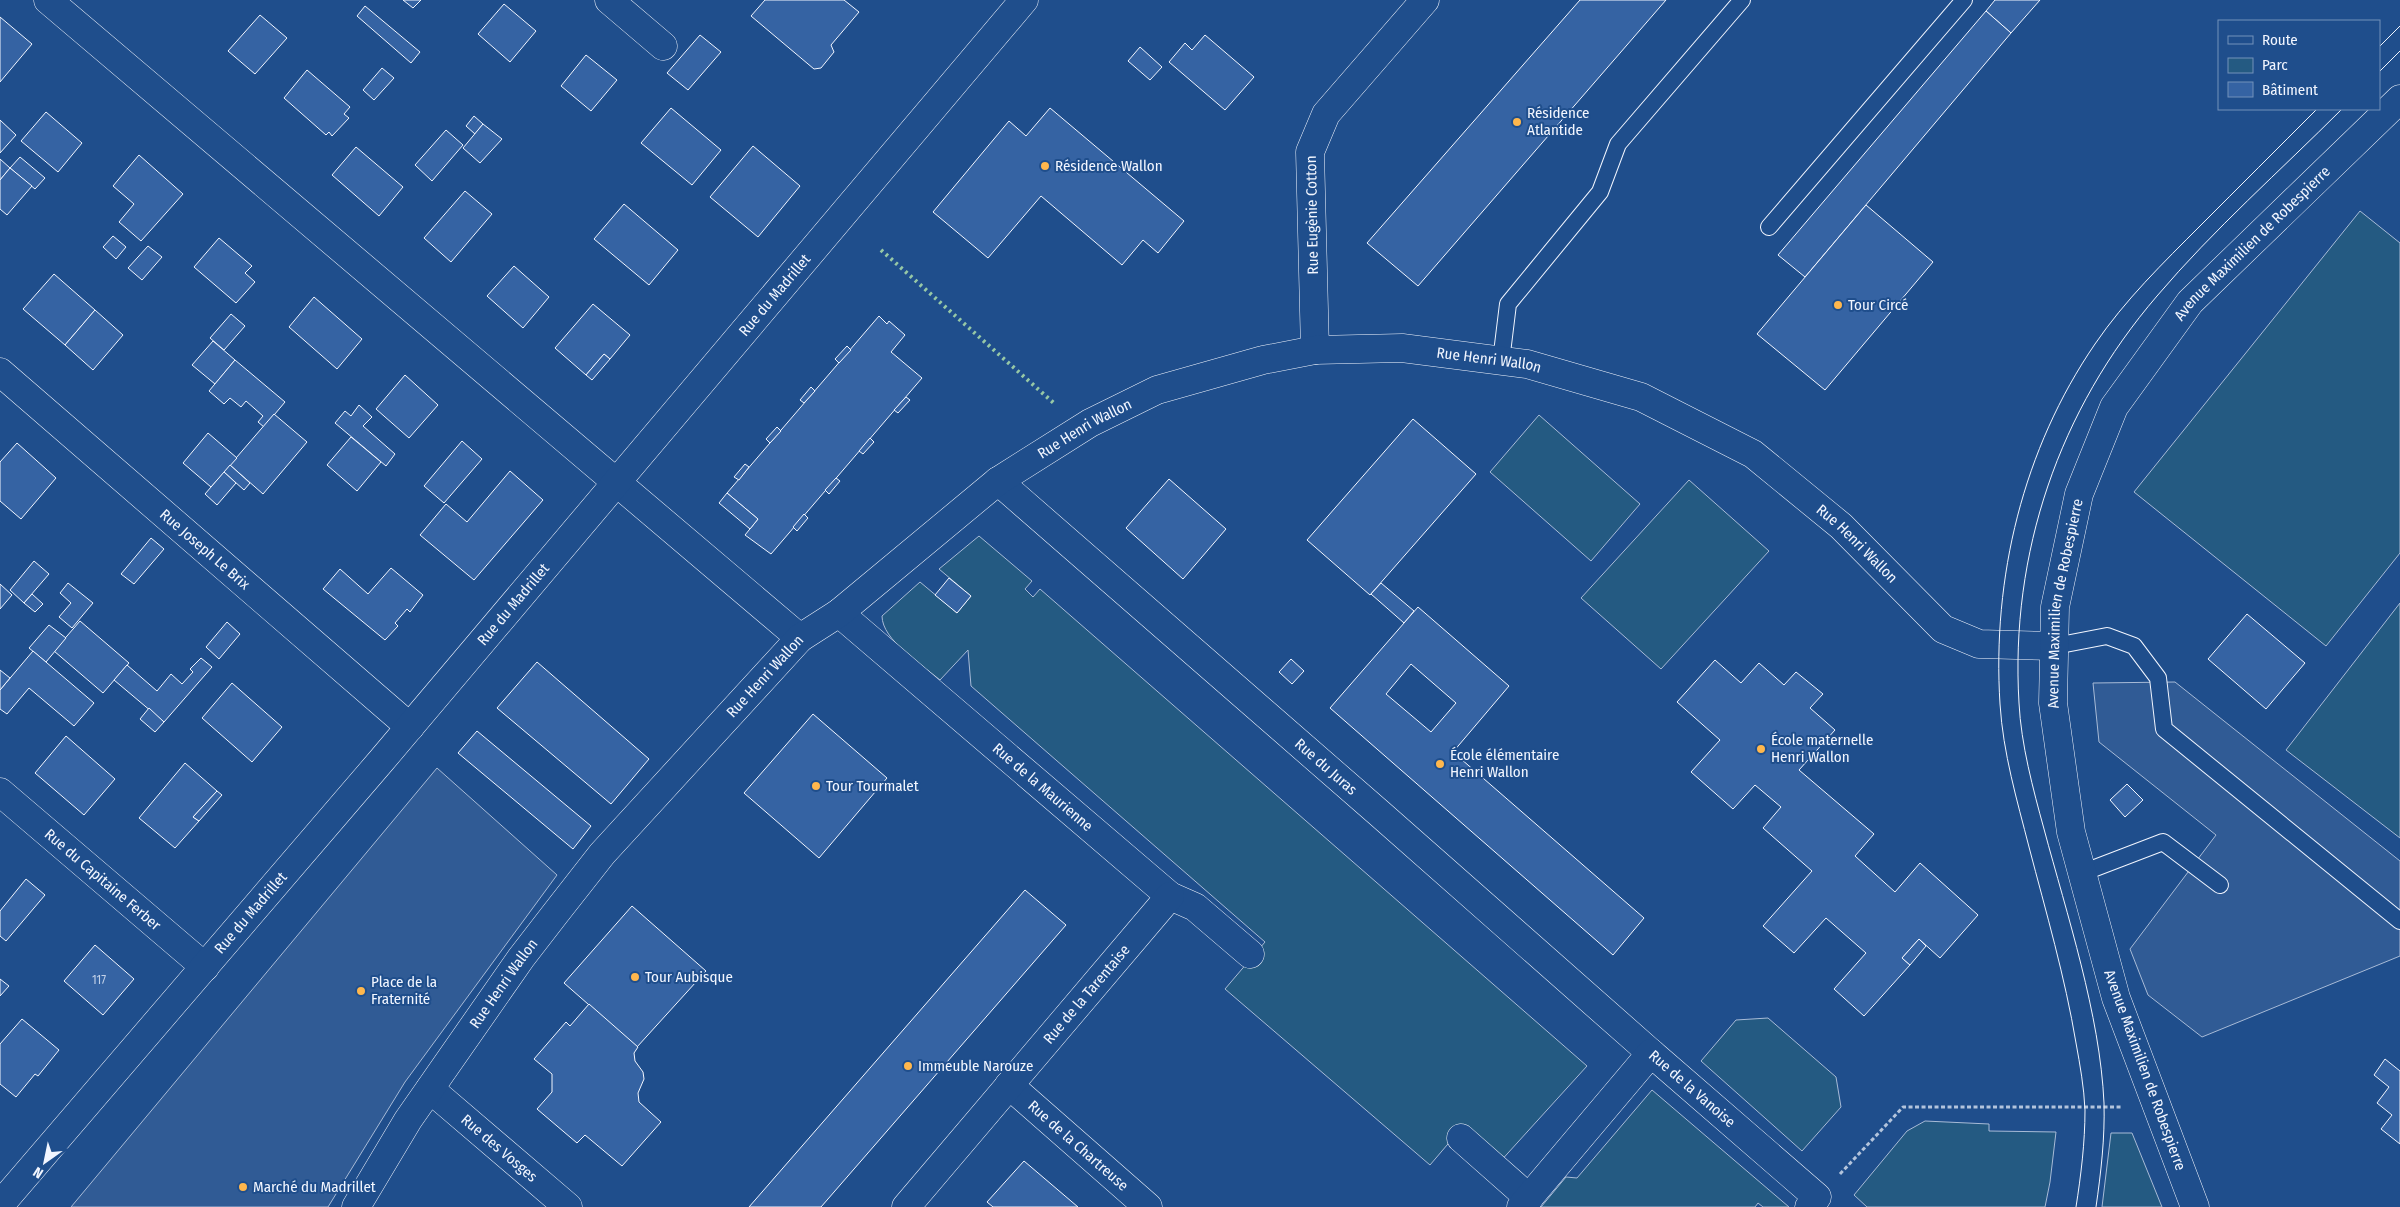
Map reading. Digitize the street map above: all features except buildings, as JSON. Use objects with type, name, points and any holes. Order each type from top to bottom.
[{"type":"street","points":[[48,0],[800,638]]},
{"type":"street","points":[[610,0],[663,46]]},
{"type":"street","name":"Rue du Madrillet","points":[[0,1205],[410,727],[1024,0]]},
{"type":"street","name":"Rue Eugènie Cotton","points":[[1315,350],[1310,152],[1326,114],[1424,0]]},
{"type":"street","name":"Avenue Maximilien de Robespierre","points":[[2195,1207],[2116,998],[2071,832],[2054,703],[2055,607],[2079,494],[2114,407],[2190,302],[2400,99]]},
{"type":"street","name":"Rue Henri Wallon","points":[[356,1207],[408,1120],[430,1088],[521,958],[602,854],[800,638],[839,613],[998,482],[1090,423],[1157,390],[1263,360],[1315,350],[1402,348],[1527,364],[1641,397],[1753,454],[1841,526],[1943,629],[1979,644],[2055,646]]},
{"type":"street","name":"Rue Joseph Le Brix","points":[[0,372],[410,727]]},
{"type":"street","name":"Rue du Juras","points":[[998,482],[1379,813],[1651,1054]]},
{"type":"street","name":"Rue de la Maurienne","points":[[839,613],[1170,896],[1195,907],[1250,954]]},
{"type":"street","name":"Rue du Capitaine Ferber","points":[[0,792],[205,967]]},
{"type":"street","name":"Rue de la Tarentaise","points":[[906,1207],[1170,896]]},
{"type":"street","name":"Rue de la Vanoise","points":[[1525,1202],[1651,1054],[1813,1202]]},
{"type":"street","name":"Rue de la Chartreuse","points":[[1009,1085],[1148,1207]]},
{"type":"street","name":"Rue des Vosges","points":[[430,1088],[568,1207]]},
{"type":"street","points":[[1461,1138],[1525,1202]]},
{"type":"lane","points":[[1502,361],[1508,304],[1600,192],[1618,144],[1742,0]]},
{"type":"lane","points":[[1770,227],[1962,1]]},
{"type":"lane","points":[[2055,646],[2107,636],[2134,646],[2158,678],[2164,729],[2400,921]]},
{"type":"lane","points":[[2082,873],[2163,842],[2220,885]]},
{"type":"path","points":[[1813,1202],[1903,1107],[2158,1108]]},
{"type":"green space","points":[[2360,211],[2400,243],[2400,553],[2326,646],[2134,492]]},
{"type":"green space","points":[[1539,415],[1640,504],[1591,561],[1490,472]]},
{"type":"green space","points":[[1689,480],[1769,551],[1661,669],[1581,598]]},
{"type":"green space","points":[[979,536],[1032,581],[1025,589],[1033,597],[1040,589],[1587,1066],[1498,1164],[1459,1131],[1430,1165],[1225,989],[1265,942],[971,686],[968,650],[940,680],[896,643],[884,625],[882,616],[920,582],[957,613],[971,596],[939,569]]},
{"type":"green space","points":[[2400,603],[2400,838],[2286,750]]},
{"type":"green space","points":[[1768,1018],[1836,1077],[1841,1107],[1802,1151],[1701,1061],[1736,1020]]},
{"type":"green space","points":[[1652,1090],[1789,1207],[1763,1207],[1758,1203],[1755,1207],[1541,1207],[1566,1177],[1577,1178]]},
{"type":"green space","points":[[1925,1121],[1989,1124],[1989,1131],[2056,1132],[2045,1207],[1867,1207],[1854,1195],[1907,1131]]},
{"type":"green space","points":[[2111,1133],[2132,1133],[2162,1207],[2102,1207]]},
{"type":"shaded area","points":[[2175,682],[2400,861],[2400,956],[2202,1037],[2148,995],[2130,949],[2216,835],[2099,742],[2093,683]]},
{"type":"shaded area","name":"Place de la Fraternité","points":[[437,768],[557,875],[405,1082],[328,1207],[71,1207]]},
{"type":"tram line","points":[[2380,46],[2400,26]]},
{"type":"tram line","points":[[2380,71],[2400,51]]},
{"type":"tram line","points":[[2076,1207],[2084,1135],[2085,1110],[2082,1076],[2061,969],[2011,776],[2000,704],[2001,609],[2008,562],[2018,516],[2031,471],[2049,427],[2070,384],[2095,344],[2132,297],[2159,268],[2316,110]]},
{"type":"tram line","points":[[2096,1207],[2104,1116],[2101,1069],[2096,1035],[2081,965],[2032,782],[2020,719],[2018,647],[2023,592],[2033,538],[2048,486],[2068,435],[2093,387],[2123,340],[2157,296],[2201,247],[2341,110]]},
{"type":"hedge","points":[[881,250],[1056,405]]},
{"type":"place","name":"Résidence Atlantide","points":[[1517,122]]},
{"type":"place","name":"Résidence Wallon","points":[[1045,166]]},
{"type":"place","name":"Tour Circé","points":[[1838,305]]},
{"type":"place","name":"École maternelle Henri Wallon","points":[[1761,749]]},
{"type":"place","name":"École élémentaire Henri Wallon","points":[[1440,764]]},
{"type":"place","name":"Tour Tourmalet","points":[[816,786]]},
{"type":"place","name":"Tour Aubisque","points":[[635,977]]},
{"type":"place","name":"Place de la Fraternité","points":[[361,991]]},
{"type":"place","name":"Immeuble Narouze","points":[[908,1066]]},
{"type":"place","name":"Marché du Madrillet","points":[[243,1187]]}]
